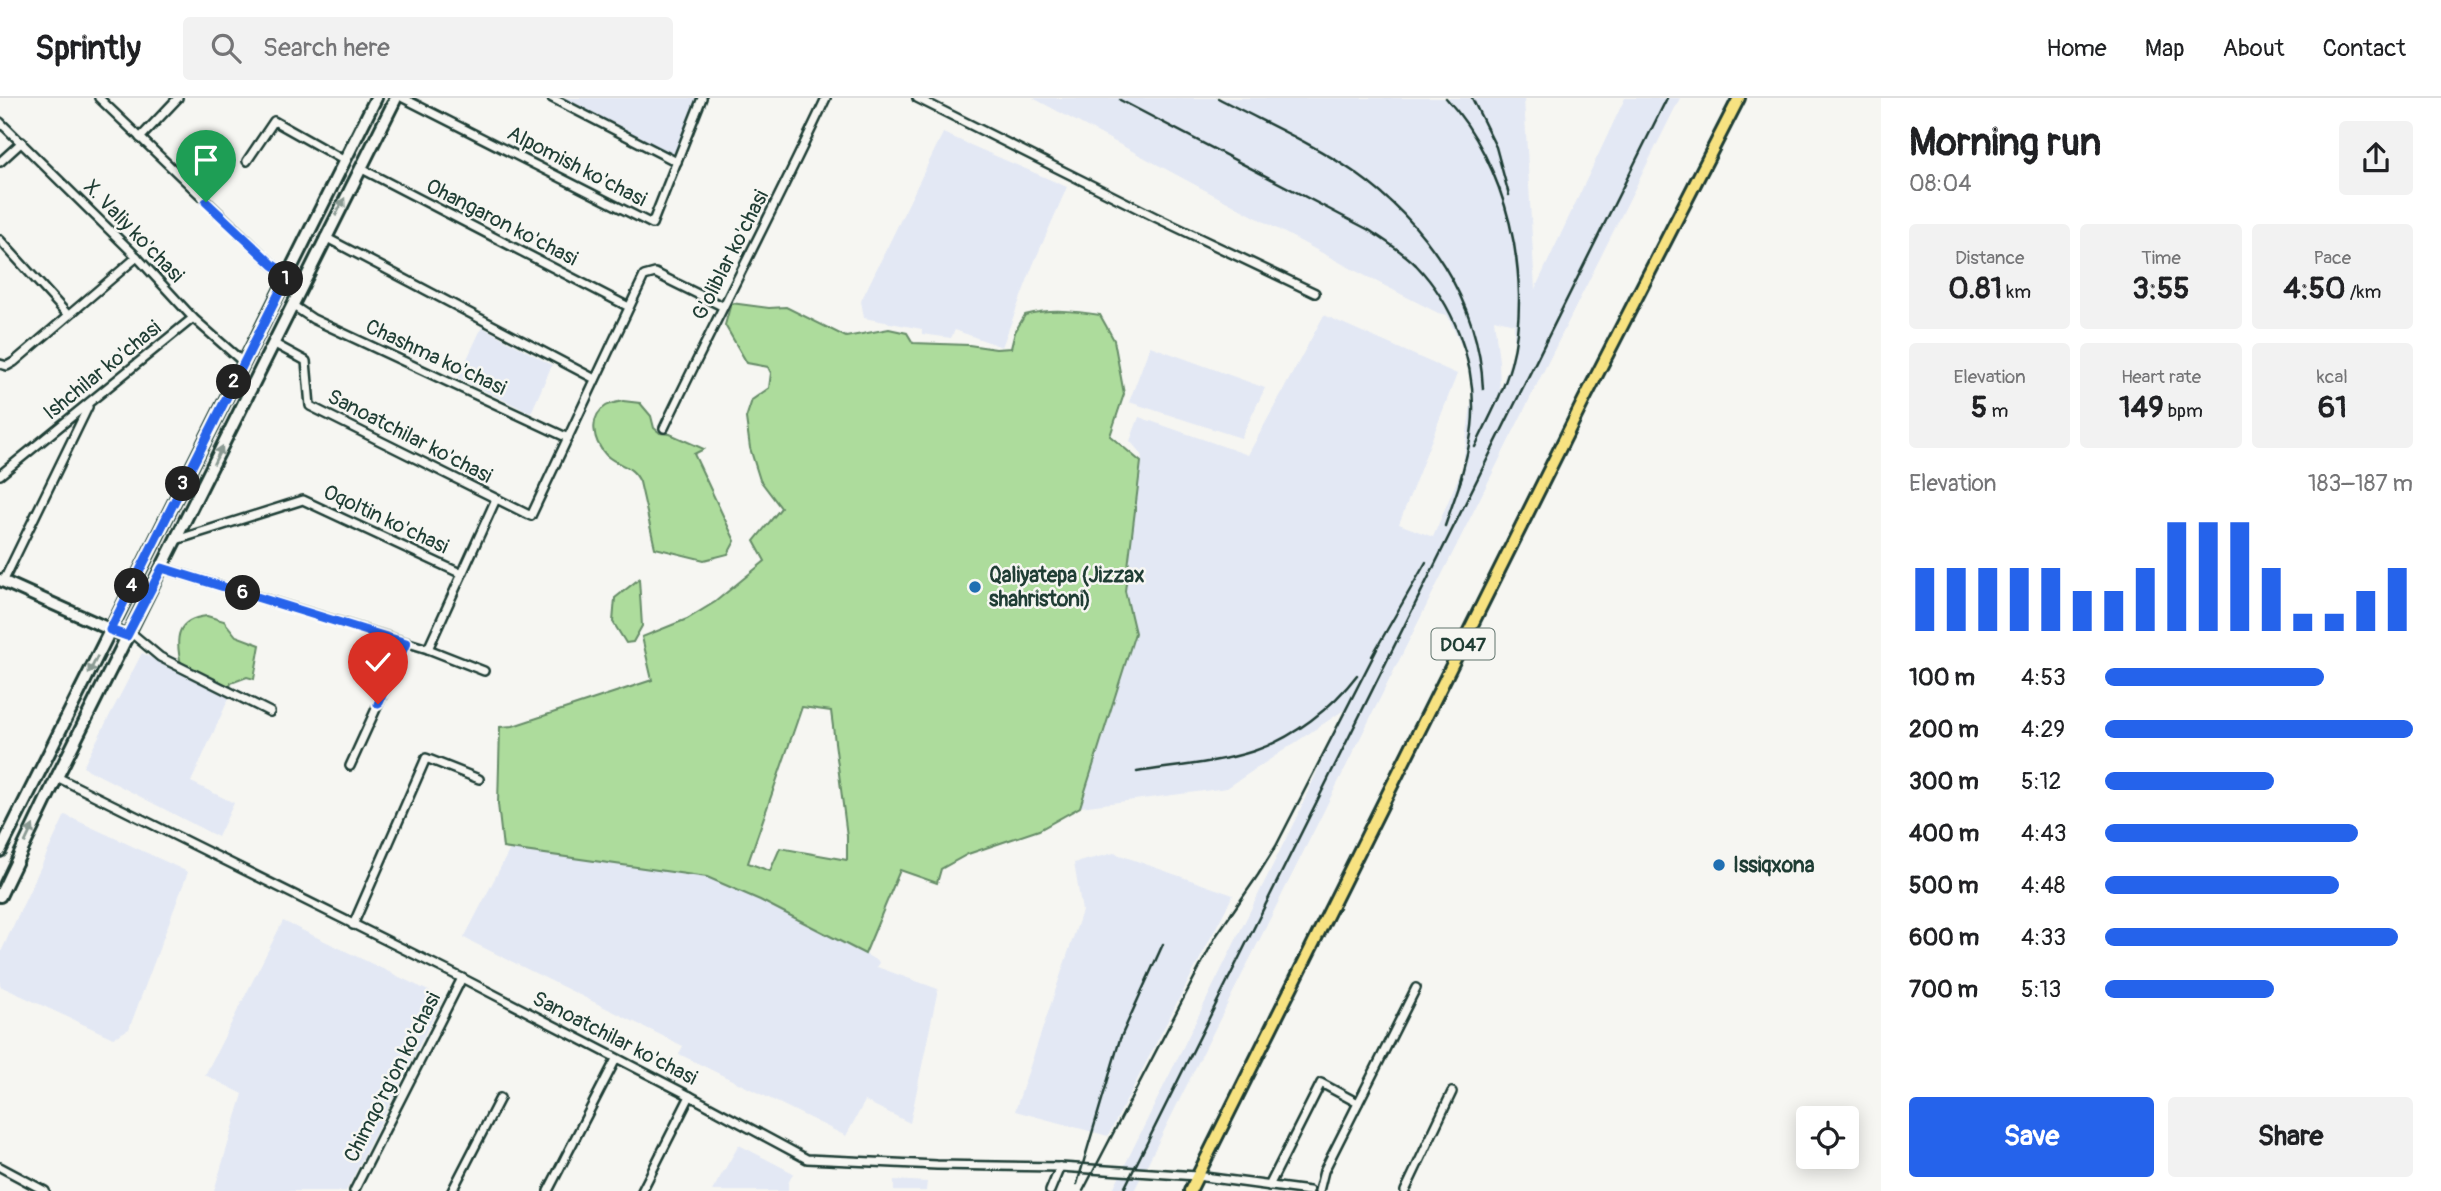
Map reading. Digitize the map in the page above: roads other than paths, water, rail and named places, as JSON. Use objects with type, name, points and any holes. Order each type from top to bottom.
[{"type":"main road","points":[[0,851],[376,98]]},
{"type":"main road","points":[[0,896],[396,98]]},
{"type":"main road","name":"D047","points":[[1189,1191],[1578,412],[1739,98]]},
{"type":"main road","points":[[2,581],[110,630],[128,634]]},
{"type":"street","points":[[99,98],[273,265],[288,275]]},
{"type":"street","points":[[140,138],[178,98]]},
{"type":"street","name":"Alpomish ko'chasi","points":[[403,98],[652,224],[702,98]]},
{"type":"street","points":[[552,98],[677,162]]},
{"type":"street","name":"G'oliblar ko'chasi","points":[[664,428],[825,98]]},
{"type":"street","points":[[917,98],[1155,217],[1315,293]]},
{"type":"street","points":[[247,162],[274,121],[345,161]]},
{"type":"street","name":"X. Valiy ko'chasi","points":[[0,122],[137,257],[193,318],[244,363]]},
{"type":"street","points":[[0,162],[22,142]]},
{"type":"street","name":"Ohangaron ko'chasi","points":[[360,168],[629,307]]},
{"type":"street","points":[[325,237],[595,379]]},
{"type":"street","points":[[0,240],[68,315]]},
{"type":"street","points":[[0,364],[7,366],[14,362],[137,257]]},
{"type":"street","points":[[568,438],[644,276],[655,273],[722,306]]},
{"type":"street","name":"Chashma ko'chasi","points":[[292,305],[313,318],[568,438]]},
{"type":"street","name":"Ishchilar ko'chasi","points":[[0,475],[193,318]]},
{"type":"street","name":"Sanoatchilar ko'chasi","points":[[273,343],[306,361],[310,406],[531,516],[568,438]]},
{"type":"street","points":[[2,581],[90,403]]},
{"type":"street","points":[[462,573],[496,499]]},
{"type":"street","name":"Oqoltin ko'chasi","points":[[176,541],[303,500],[462,573],[428,649]]},
{"type":"street","points":[[162,568],[428,649],[484,671]]},
{"type":"street","points":[[128,634],[160,657],[270,712]]},
{"type":"street","points":[[350,766],[406,643]]},
{"type":"street","points":[[353,925],[426,758],[478,779]]},
{"type":"street","name":"Sanoatchilar ko'chasi","points":[[57,777],[462,978],[807,1159],[937,1166],[1060,1167],[1197,1176],[1309,1191]]},
{"type":"street","name":"Chimqo'rg'on ko'chasi","points":[[354,1191],[462,978]]},
{"type":"street","points":[[1319,1191],[1324,1171],[1416,988]]},
{"type":"street","points":[[548,1191],[616,1059]]},
{"type":"street","points":[[1269,1186],[1321,1083],[1358,1103]]},
{"type":"street","points":[[1405,1191],[1452,1092]]},
{"type":"street","points":[[642,1191],[691,1096]]},
{"type":"street","points":[[452,1191],[500,1098]]},
{"type":"street","points":[[0,1167],[46,1191]]},
{"type":"street","points":[[1050,1191],[1060,1167]]},
{"type":"railway","points":[[1218,98],[1338,161],[1380,192],[1404,215],[1444,266],[1459,294],[1471,324],[1483,389]]},
{"type":"railway","points":[[1446,98],[1485,155],[1499,188],[1510,223],[1519,295],[1517,331],[1508,375],[1475,447]]},
{"type":"railway","points":[[1472,98],[1496,147],[1509,195]]},
{"type":"railway","points":[[1123,1191],[1667,98]]},
{"type":"railway","points":[[1120,100],[1369,230],[1416,265],[1451,314],[1470,371],[1473,420],[1459,485]]},
{"type":"railway","points":[[1445,526],[1462,477]]},
{"type":"railway","points":[[1372,656],[1426,562]]},
{"type":"railway","points":[[1083,1191],[1216,936],[1276,846],[1377,649]]},
{"type":"railway","points":[[1137,772],[1226,758],[1269,745],[1297,730],[1324,710],[1357,675]]},
{"type":"railway","points":[[1077,1184],[1120,1039],[1163,944]]},
{"type":"place","name":"Qaliyatepa (Jizzax shahristoni)","points":[[975,587]]},
{"type":"place","name":"Issiqxona","points":[[1719,865]]}]
